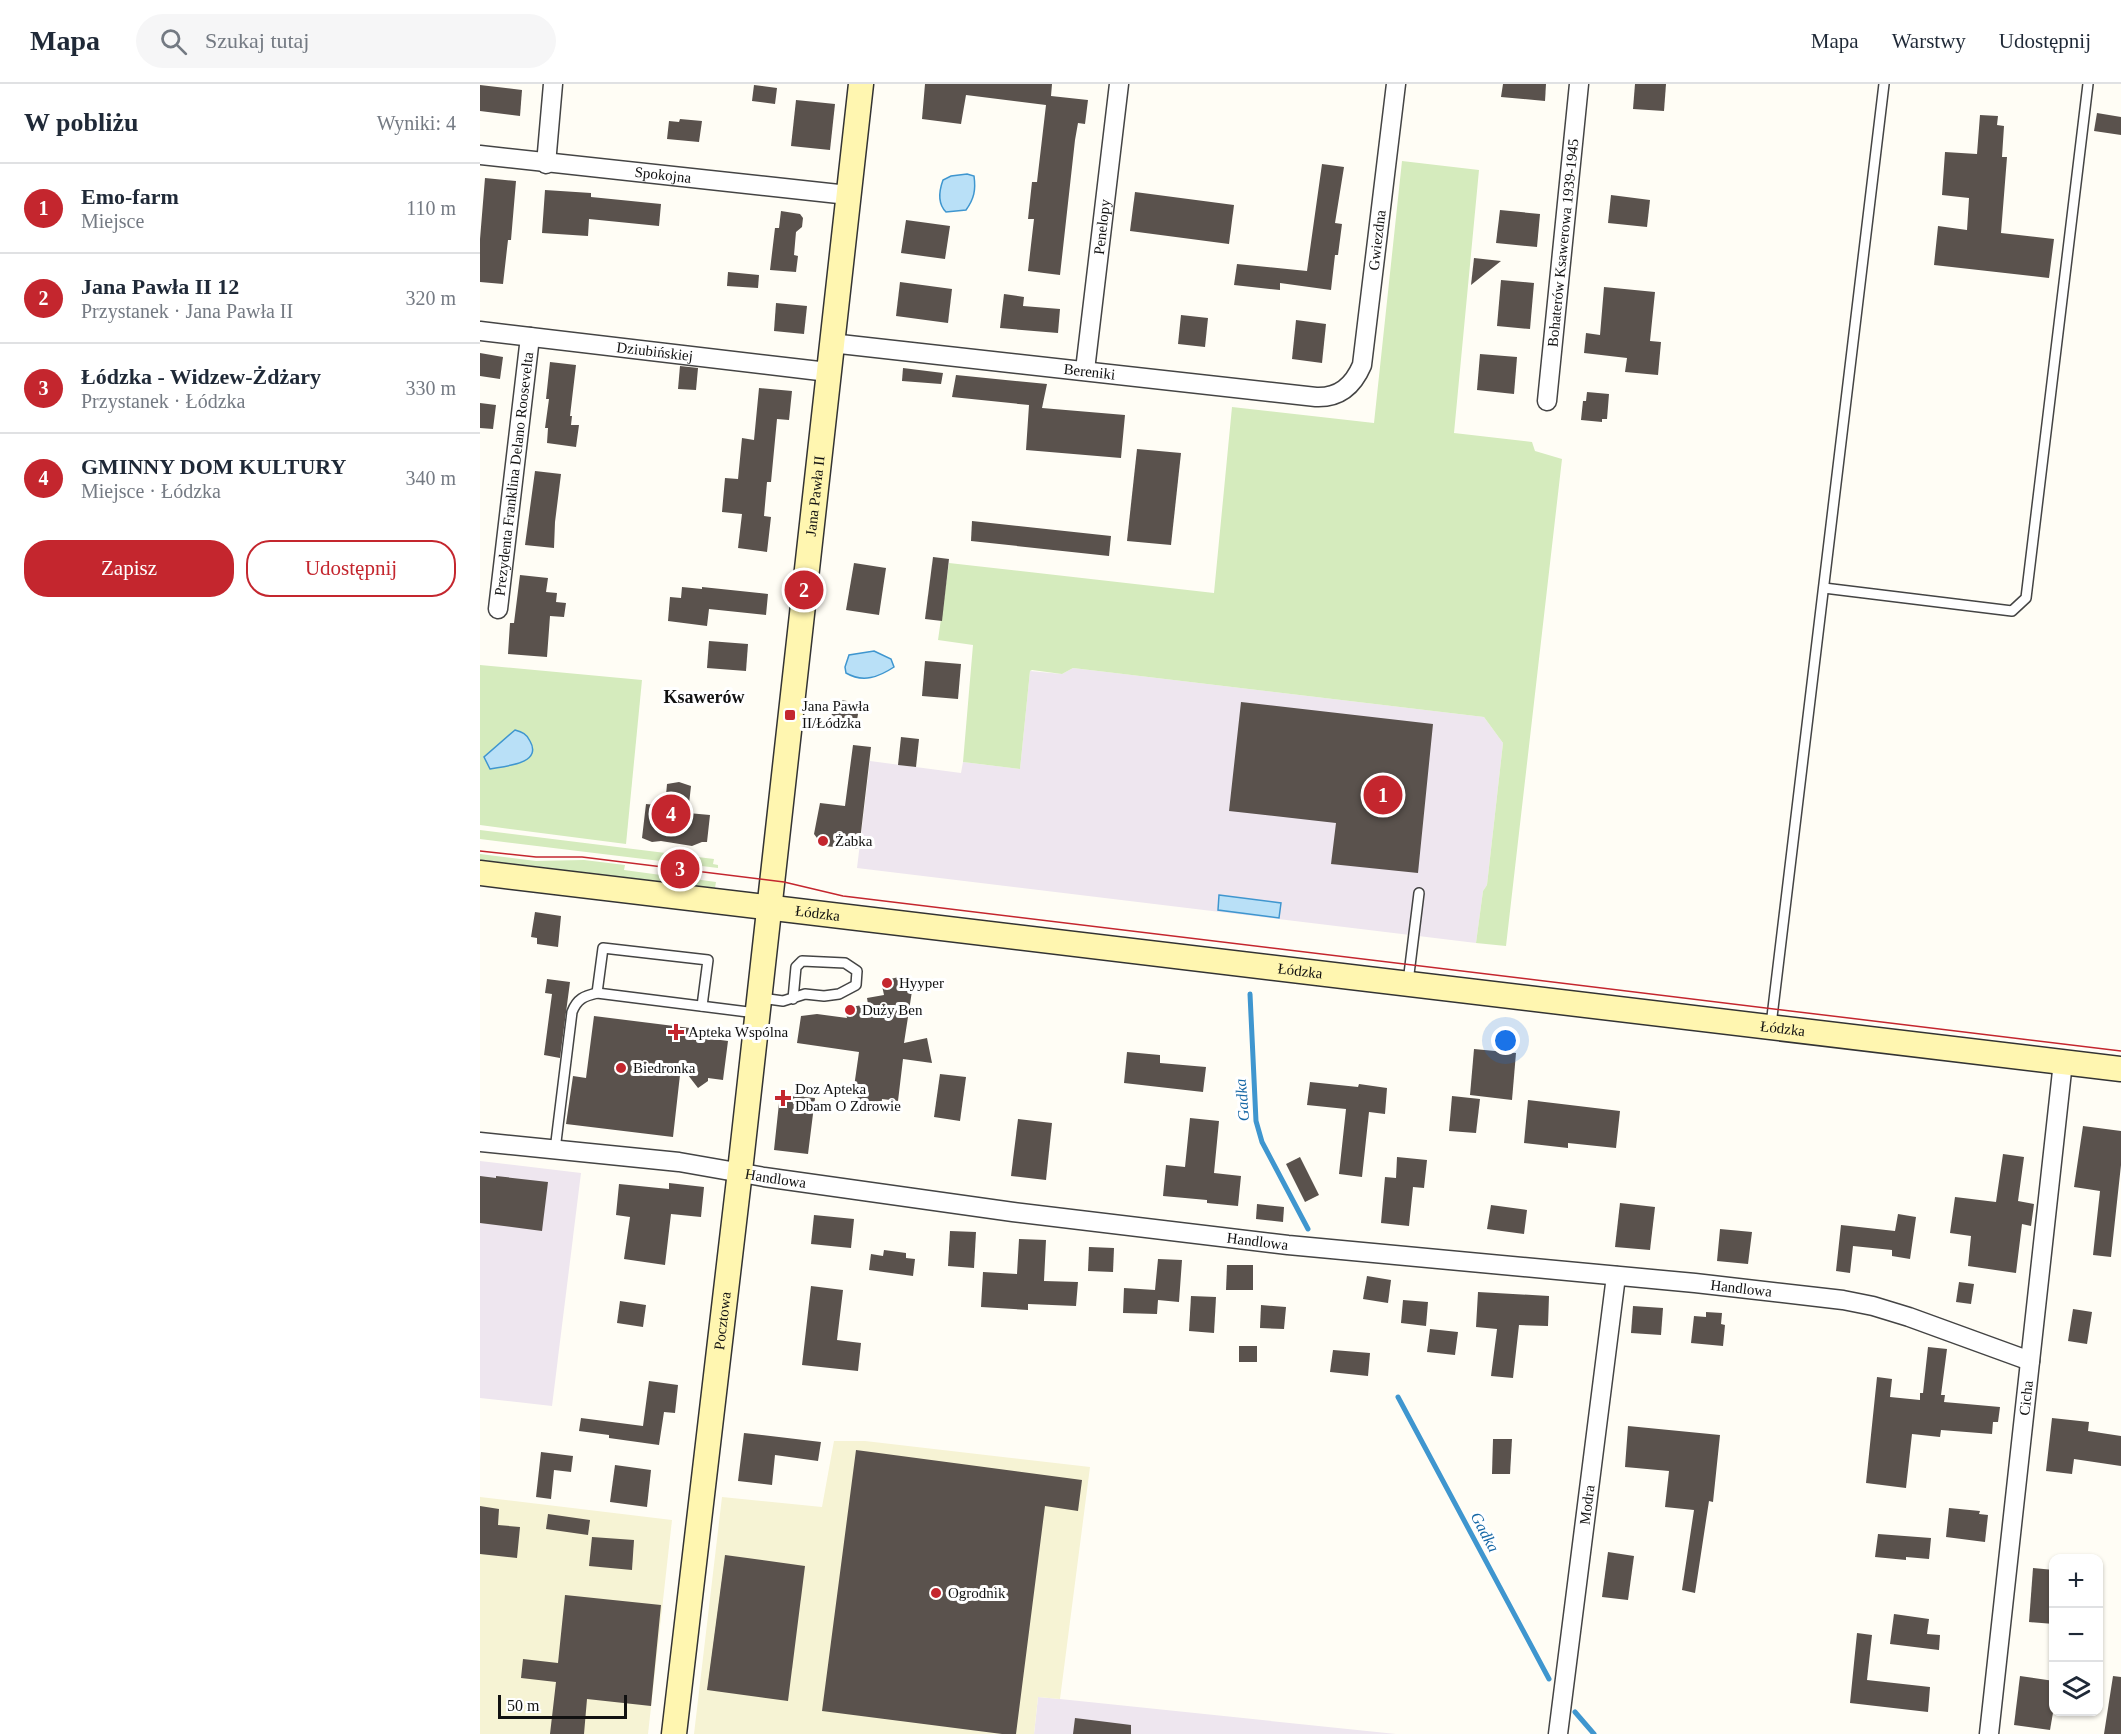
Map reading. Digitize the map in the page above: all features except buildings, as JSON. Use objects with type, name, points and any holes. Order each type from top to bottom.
[{"type":"main road","name":"Jana Pawła II","points":[[768,908],[861,84]]},
{"type":"main road","name":"Łódzka","points":[[480,873],[2121,1069]]},
{"type":"main road","name":"Pocztowa","points":[[674,1734],[740,1172],[768,908]]},
{"type":"street","points":[[546,164],[553,84]]},
{"type":"street","name":"Penelopy","points":[[1085,370],[1119,84]]},
{"type":"street","name":"Gwiezdna","points":[[1344,390],[1357,376],[1363,356],[1396,84]]},
{"type":"street","name":"Bohaterów Ksawerowa 1939-1945","points":[[1547,401],[1579,84]]},
{"type":"street","name":"Spokojna","points":[[480,155],[546,164],[848,195]]},
{"type":"street","name":"Dziubińskiej","points":[[480,331],[828,372]]},
{"type":"street","name":"Prezydenta Franklina Delano Roosevelta","points":[[498,609],[530,337]]},
{"type":"street","name":"Bereniki","points":[[831,343],[1316,397],[1334,396],[1344,390]]},
{"type":"street","name":"Cicha","points":[[1989,1734],[2063,1062]]},
{"type":"street","name":"Handlowa","points":[[480,1142],[679,1162],[1013,1212],[1243,1240],[1843,1300],[1909,1317],[2030,1361]]},
{"type":"street","name":"Modra","points":[[1558,1734],[1616,1276]]},
{"type":"lane","points":[[1771,1028],[1884,84]]},
{"type":"lane","points":[[1824,588],[2012,611],[2026,598],[2088,84]]},
{"type":"lane","points":[[1408,985],[1419,893]]},
{"type":"lane","points":[[597,993],[603,948],[708,960],[702,1006]]},
{"type":"lane","points":[[555,1150],[572,1012],[576,1002],[586,995],[597,993],[702,1006],[758,1005],[793,999],[806,994],[824,996],[839,994],[856,985],[857,971],[845,963],[802,961],[796,967],[793,999]]},
{"type":"shaded area","points":[[1073,668],[1484,717],[1503,743],[1487,885],[1483,891],[1476,943],[857,868],[870,761],[961,773],[963,762],[1020,769],[1030,671],[1062,674]]},
{"type":"shaded area","points":[[480,1161],[581,1173],[552,1406],[480,1398]]},
{"type":"shaded area","points":[[834,1441],[865,1441],[1090,1467],[1060,1699],[1038,1697],[1034,1734],[694,1734],[722,1497],[822,1507]]},
{"type":"shaded area","points":[[480,1497],[672,1520],[648,1734],[480,1734]]},
{"type":"shaded area","points":[[1038,1697],[1060,1699],[1396,1734],[1034,1734]]},
{"type":"green space","points":[[1402,161],[1479,170],[1454,433],[1532,442],[1535,451],[1562,459],[1506,946],[1476,943],[1483,891],[1487,885],[1503,743],[1484,717],[1073,668],[1062,674],[1032,670],[1030,671],[1020,769],[963,762],[973,645],[938,640],[949,563],[1214,593],[1232,407],[1374,423]]},
{"type":"green space","points":[[480,665],[642,680],[626,844],[480,825]]},
{"type":"green space","points":[[480,830],[714,859],[713,864],[718,865],[718,868],[480,839]]},
{"type":"green space","points":[[480,854],[536,861],[584,860],[625,865],[624,870],[661,875],[661,879],[678,881],[679,877],[716,882],[715,888],[480,860]]},
{"type":"water","points":[[967,174],[974,176],[974,194],[971,202],[966,210],[946,212],[941,205],[940,197],[943,180],[951,176]]},
{"type":"water","points":[[874,651],[891,659],[894,667],[871,678],[859,678],[846,673],[845,667],[849,655]]},
{"type":"water","points":[[515,730],[529,739],[533,749],[531,755],[513,765],[490,769],[484,757]]},
{"type":"water","points":[[1219,895],[1281,903],[1279,918],[1218,910]]},
{"type":"waterway","name":"Gadka","points":[[1250,994],[1256,1121],[1262,1142],[1308,1229]]},
{"type":"waterway","name":"Gadka","points":[[1398,1397],[1549,1679]]},
{"type":"waterway","name":"Gadka","points":[[1575,1712],[1594,1734]]},
{"type":"tram line","points":[[480,851],[536,857],[582,857],[784,882],[843,896],[2121,1051]]},
{"type":"place","name":"Jana Pawła II 12","points":[[804,590]]},
{"type":"place","name":"Jana Pawła II/Łódzka","points":[[790,715]]},
{"type":"place","name":"Emo-farm","points":[[1383,795]]},
{"type":"place","name":"GMINNY DOM KULTURY","points":[[671,814]]},
{"type":"place","name":"Żabka","points":[[823,841]]},
{"type":"place","name":"Łódzka - Widzew-Żdżary","points":[[680,869]]},
{"type":"place","name":"Hyyper","points":[[887,983]]},
{"type":"place","name":"Duży Ben","points":[[850,1010]]},
{"type":"place","name":"Apteka Wspólna","points":[[676,1032]]},
{"type":"place","name":"Biedronka","points":[[621,1068]]},
{"type":"place","name":"Doz Apteka Dbam O Zdrowie","points":[[783,1098]]},
{"type":"place","name":"Ogrodnik","points":[[936,1593]]},
{"type":"district","name":"Ksawerów","points":[[704,697]]}]
